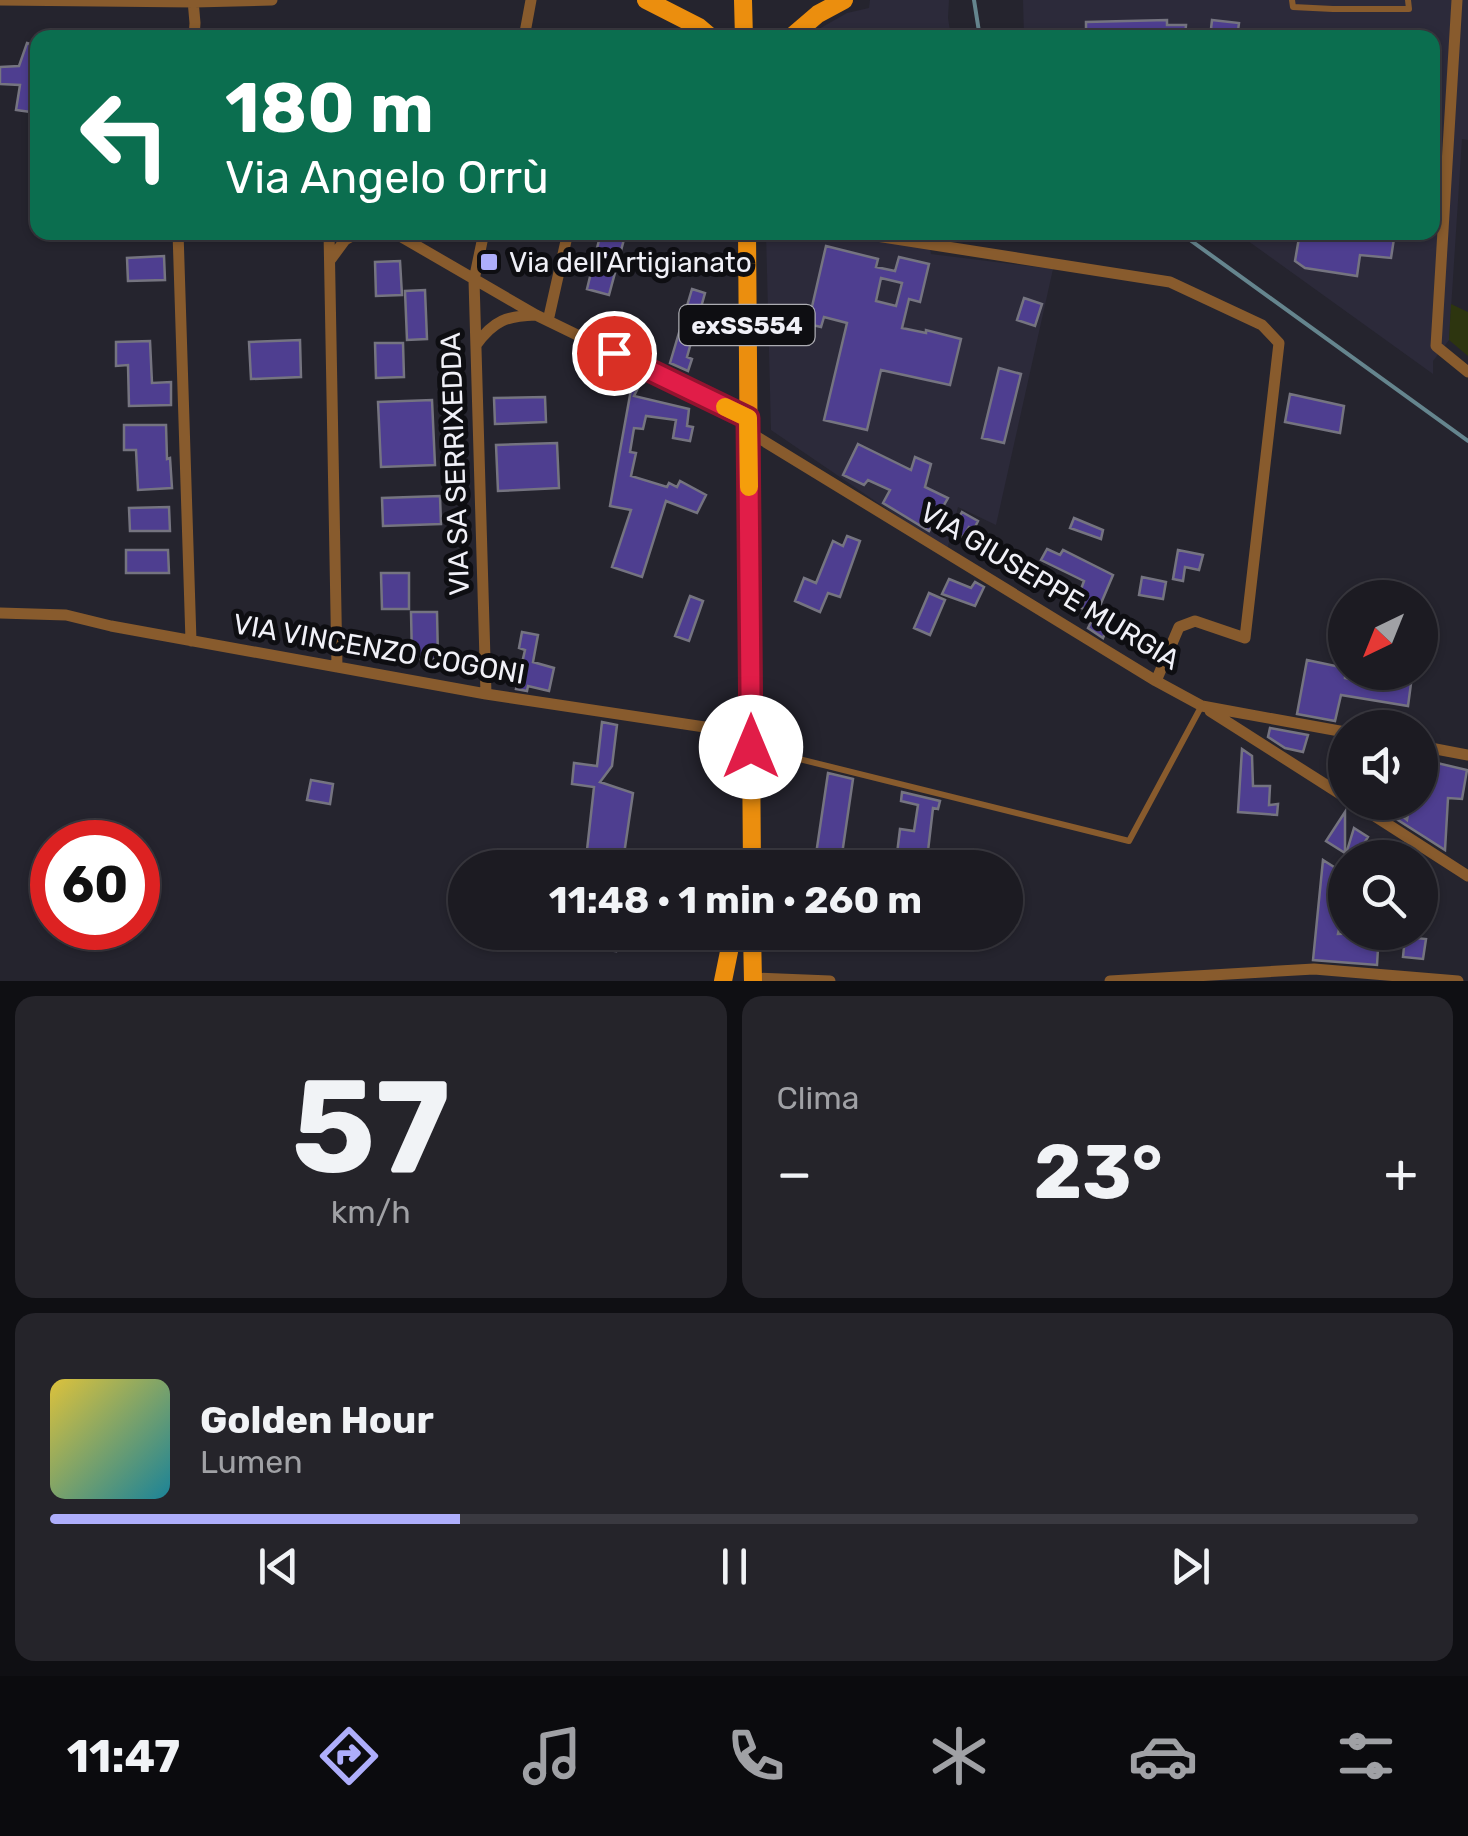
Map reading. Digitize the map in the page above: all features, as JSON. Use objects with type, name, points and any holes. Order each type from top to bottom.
[{"type":"main road","points":[[646,0],[703,30]]},
{"type":"main road","points":[[743,0],[744,30]]},
{"type":"main road","points":[[799,30],[844,0]]},
{"type":"main road","name":"exSS554","points":[[747,240],[751,850]]},
{"type":"main road","points":[[723,981],[729,950]]},
{"type":"main road","points":[[752,950],[753,980]]},
{"type":"street","points":[[0,0],[272,0]]},
{"type":"street","points":[[525,30],[531,0]]},
{"type":"street","points":[[1458,0],[1436,346],[1468,372]]},
{"type":"street","points":[[193,1],[194,30]]},
{"type":"street","points":[[178,240],[191,641]]},
{"type":"street","points":[[330,240],[337,667]]},
{"type":"street","points":[[331,259],[345,240]]},
{"type":"street","name":"VIA GIUSEPPE MURGIA","points":[[406,240],[542,318],[748,425],[1202,706],[1328,729]]},
{"type":"street","name":"VIA SA SERRIXEDDA","points":[[482,240],[474,280],[486,694]]},
{"type":"street","points":[[476,344],[507,317],[542,318],[566,240]]},
{"type":"street","points":[[902,240],[1170,282],[1262,325],[1279,343],[1246,638],[1195,622],[1178,627],[1156,681]]},
{"type":"street","name":"VIA VINCENZO COGONI","points":[[0,613],[66,616],[751,740]]},
{"type":"street","points":[[1202,706],[1328,787]]},
{"type":"street","points":[[1438,749],[1468,755]]},
{"type":"street","points":[[1381,820],[1468,876]]},
{"type":"street","points":[[1110,981],[1314,969],[1458,981]]},
{"type":"street","points":[[753,980],[830,981]]},
{"type":"lane","points":[[1292,0],[1292,7],[1408,9],[1408,0]]},
{"type":"lane","points":[[751,740],[1128,841],[1202,706]]},
{"type":"shaded area","points":[[870,0],[949,0],[950,30],[817,30],[847,13],[869,8]]},
{"type":"shaded area","points":[[1023,0],[1468,0],[1468,140],[1462,139],[1449,340],[1433,361],[1433,374],[1247,240],[1440,240],[1440,30],[1024,30]]},
{"type":"shaded area","points":[[766,240],[929,240],[931,254],[1053,269],[996,525],[958,507],[947,550],[771,430]]},
{"type":"green space","points":[[1451,304],[1468,312],[1468,356],[1449,340]]},
{"type":"building","points":[[1167,20],[1167,25],[1186,25],[1186,30],[1086,30],[1086,22]]},
{"type":"building","points":[[1212,20],[1239,23],[1238,30],[1211,30]]},
{"type":"building","points":[[27,43],[30,44],[30,112],[16,110],[20,85],[0,84],[0,67],[19,66]]},
{"type":"building","points":[[599,240],[624,240],[609,295],[587,289]]},
{"type":"building","points":[[1299,240],[1394,240],[1391,258],[1360,255],[1357,276],[1305,268],[1295,261]]},
{"type":"building","points":[[826,246],[878,259],[876,267],[895,271],[899,257],[929,264],[920,302],[909,299],[902,328],[961,339],[950,385],[881,370],[867,430],[824,420],[847,323],[824,317],[821,327],[808,324]],"holes":[[[881,278],[902,283],[896,306],[876,301]]]},
{"type":"building","points":[[164,256],[165,280],[128,281],[127,258]]},
{"type":"building","points":[[400,261],[402,295],[376,296],[375,262]]},
{"type":"building","points":[[692,289],[705,293],[687,357],[692,359],[688,371],[670,363]]},
{"type":"building","points":[[425,290],[427,339],[407,340],[405,291]]},
{"type":"building","points":[[1024,298],[1042,304],[1035,326],[1017,320]]},
{"type":"building","points":[[300,340],[301,377],[251,379],[249,342]]},
{"type":"building","points":[[150,341],[152,383],[171,382],[171,405],[129,406],[128,365],[116,366],[116,342]]},
{"type":"building","points":[[375,343],[403,343],[404,377],[376,378]]},
{"type":"building","points":[[999,368],[1021,374],[1004,443],[982,438]]},
{"type":"building","points":[[634,373],[643,378],[634,396],[689,409],[687,426],[693,427],[690,441],[673,438],[676,420],[646,416],[643,429],[634,428],[630,452],[636,453],[631,476],[667,487],[669,483],[677,487],[680,481],[706,495],[697,513],[666,501],[642,577],[612,567],[631,510],[610,506]]},
{"type":"building","points":[[1290,394],[1344,406],[1340,433],[1285,422]]},
{"type":"building","points":[[545,397],[546,422],[495,424],[494,398]]},
{"type":"building","points":[[432,400],[435,465],[381,467],[378,402]]},
{"type":"building","points":[[124,425],[166,425],[172,488],[138,490],[136,450],[124,450]]},
{"type":"building","points":[[557,443],[559,488],[498,491],[496,445]]},
{"type":"building","points":[[858,444],[911,470],[915,457],[931,464],[925,487],[948,498],[929,531],[883,503],[890,490],[868,480],[864,485],[843,475]]},
{"type":"building","points":[[440,496],[441,524],[383,526],[382,498]]},
{"type":"building","points":[[169,507],[170,531],[130,531],[129,508]]},
{"type":"building","points":[[962,512],[978,521],[963,537],[952,531]]},
{"type":"building","points":[[1074,518],[1103,530],[1101,539],[1070,528]]},
{"type":"building","points":[[847,536],[860,541],[840,597],[828,593],[820,612],[795,601],[804,578],[816,583],[833,541],[843,546]]},
{"type":"building","points":[[1047,549],[1060,555],[1063,550],[1113,575],[1099,608],[1112,615],[1103,638],[1088,628],[1096,612],[1081,608],[1085,600],[1078,597],[1084,581],[1041,560]]},
{"type":"building","points":[[126,550],[168,550],[169,573],[126,573]]},
{"type":"building","points":[[1178,550],[1203,555],[1199,570],[1185,567],[1183,581],[1173,579]]},
{"type":"building","points":[[381,573],[409,573],[409,609],[382,609]]},
{"type":"building","points":[[1142,577],[1166,582],[1163,599],[1139,595]]},
{"type":"building","points":[[949,579],[971,588],[975,582],[984,587],[975,606],[942,594]]},
{"type":"building","points":[[929,593],[945,600],[930,635],[914,628]]},
{"type":"building","points":[[690,596],[703,601],[689,641],[675,636]]},
{"type":"building","points":[[411,612],[437,612],[438,659],[412,659]]},
{"type":"building","points":[[522,632],[538,635],[533,662],[554,668],[549,691],[528,686],[527,691],[516,689],[525,650],[519,648]]},
{"type":"building","points":[[1307,660],[1328,664],[1328,690],[1410,690],[1408,706],[1341,695],[1338,710],[1328,710],[1328,720],[1297,714]]},
{"type":"building","points":[[602,722],[617,725],[612,766],[600,782],[633,793],[625,850],[587,850],[594,787],[572,784],[574,763],[597,766]]},
{"type":"building","points":[[1270,728],[1308,735],[1303,752],[1285,748],[1268,737]]},
{"type":"building","points":[[1242,749],[1252,756],[1253,786],[1270,786],[1269,805],[1278,804],[1277,815],[1238,812]]},
{"type":"building","points":[[1438,763],[1467,770],[1462,799],[1448,798],[1445,850],[1438,846],[1438,840],[1429,840],[1398,820],[1438,820]]},
{"type":"building","points":[[828,773],[853,779],[843,850],[817,850]]},
{"type":"building","points":[[311,780],[333,784],[330,804],[307,800]]},
{"type":"building","points":[[902,792],[940,801],[938,809],[933,808],[928,850],[897,850],[900,829],[914,831],[918,805],[901,801]]},
{"type":"building","points":[[1340,820],[1345,820],[1345,840],[1326,841]]},
{"type":"building","points":[[1354,828],[1368,837],[1366,840],[1350,840]]},
{"type":"building","points":[[1323,860],[1328,863],[1328,950],[1378,950],[1377,965],[1313,960]]},
{"type":"building","points":[[1404,950],[1424,950],[1423,959],[1403,957]]},
{"type":"waterway","points":[[974,0],[979,30]]},
{"type":"waterway","points":[[1190,240],[1468,441]]},
{"type":"slow traffic","points":[[725,407],[748,418],[749,487]]},
{"type":"place","name":"Via dell'Artigianato","points":[[489,262]]},
{"type":"route","points":[[614,353],[748,418],[751,747]]}]
